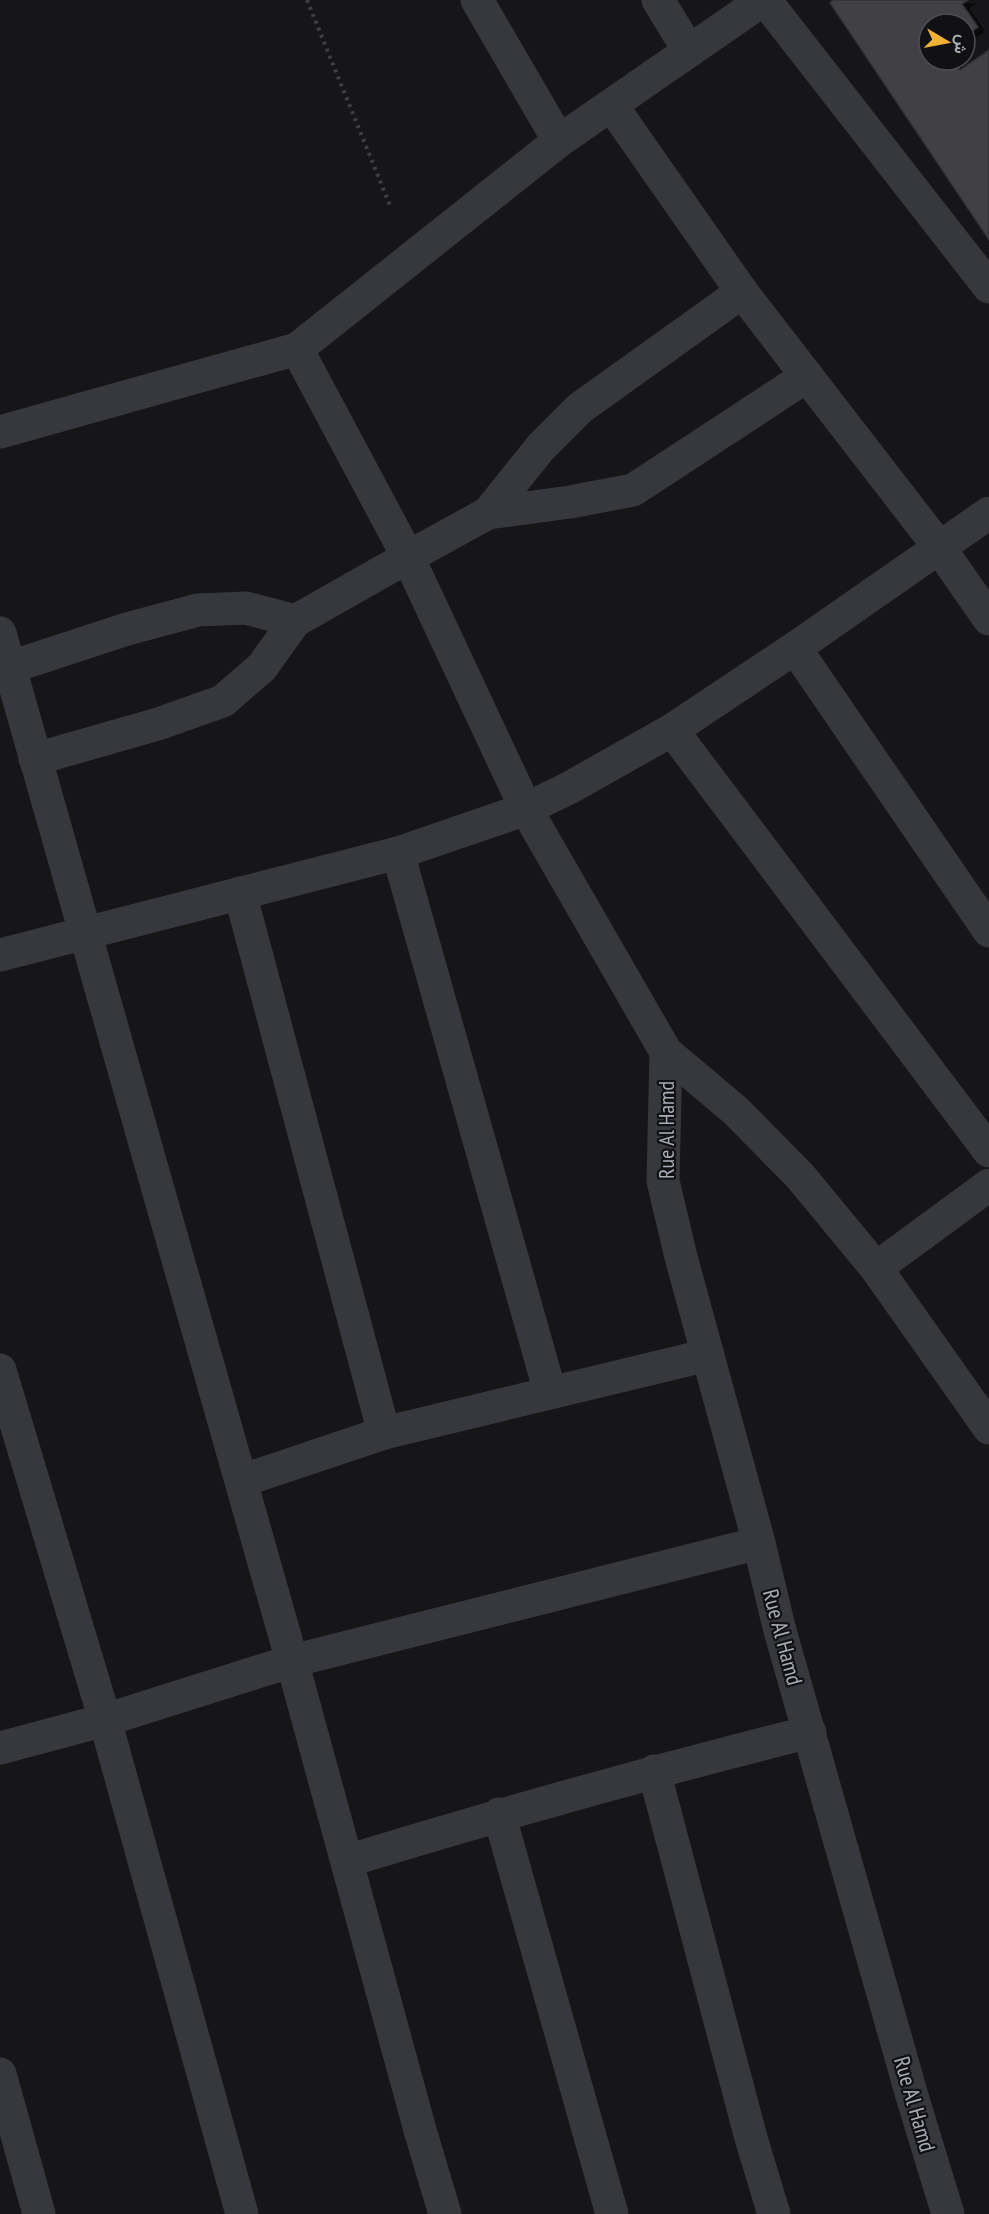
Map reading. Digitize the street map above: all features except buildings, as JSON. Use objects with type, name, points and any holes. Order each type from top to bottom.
[{"type":"street","points":[[477,0],[559,141]]},
{"type":"street","points":[[658,0],[689,51]]},
{"type":"street","points":[[0,432],[297,349],[559,141],[764,0],[989,287]]},
{"type":"street","points":[[612,106],[742,292],[939,547],[989,619]]},
{"type":"street","points":[[488,513],[541,447],[580,408],[742,292]]},
{"type":"street","points":[[297,349],[408,557],[526,810],[666,1052],[736,1111],[800,1176],[876,1268],[989,1428]]},
{"type":"street","points":[[36,759],[158,724],[224,701],[262,667],[295,621],[408,557],[488,513],[570,502],[633,490],[807,376]]},
{"type":"street","points":[[0,955],[398,853],[526,810],[672,730],[795,648],[989,513]]},
{"type":"street","points":[[11,667],[127,629],[198,610],[246,609],[295,621]]},
{"type":"street","points":[[0,633],[292,1661],[445,2214]]},
{"type":"street","points":[[795,648],[989,931]]},
{"type":"street","points":[[672,730],[989,1151]]},
{"type":"street","points":[[398,853],[550,1392]]},
{"type":"street","points":[[240,893],[384,1433]]},
{"type":"street","name":"Rue Al Hamd","points":[[666,1052],[663,1181],[681,1257],[759,1543],[779,1627],[912,2096],[948,2214]]},
{"type":"street","points":[[876,1268],[989,1185]]},
{"type":"street","points":[[241,1481],[384,1433],[708,1355]]},
{"type":"street","points":[[0,1370],[105,1720],[242,2214]]},
{"type":"street","points":[[0,1748],[105,1720],[292,1661],[759,1543]]},
{"type":"street","points":[[347,1861],[499,1814],[654,1771],[810,1732]]},
{"type":"street","points":[[654,1771],[751,2138],[774,2214]]},
{"type":"street","points":[[499,1814],[612,2214]]},
{"type":"street","points":[[0,2074],[39,2214]]},
{"type":"path","points":[[307,0],[392,208]]}]
